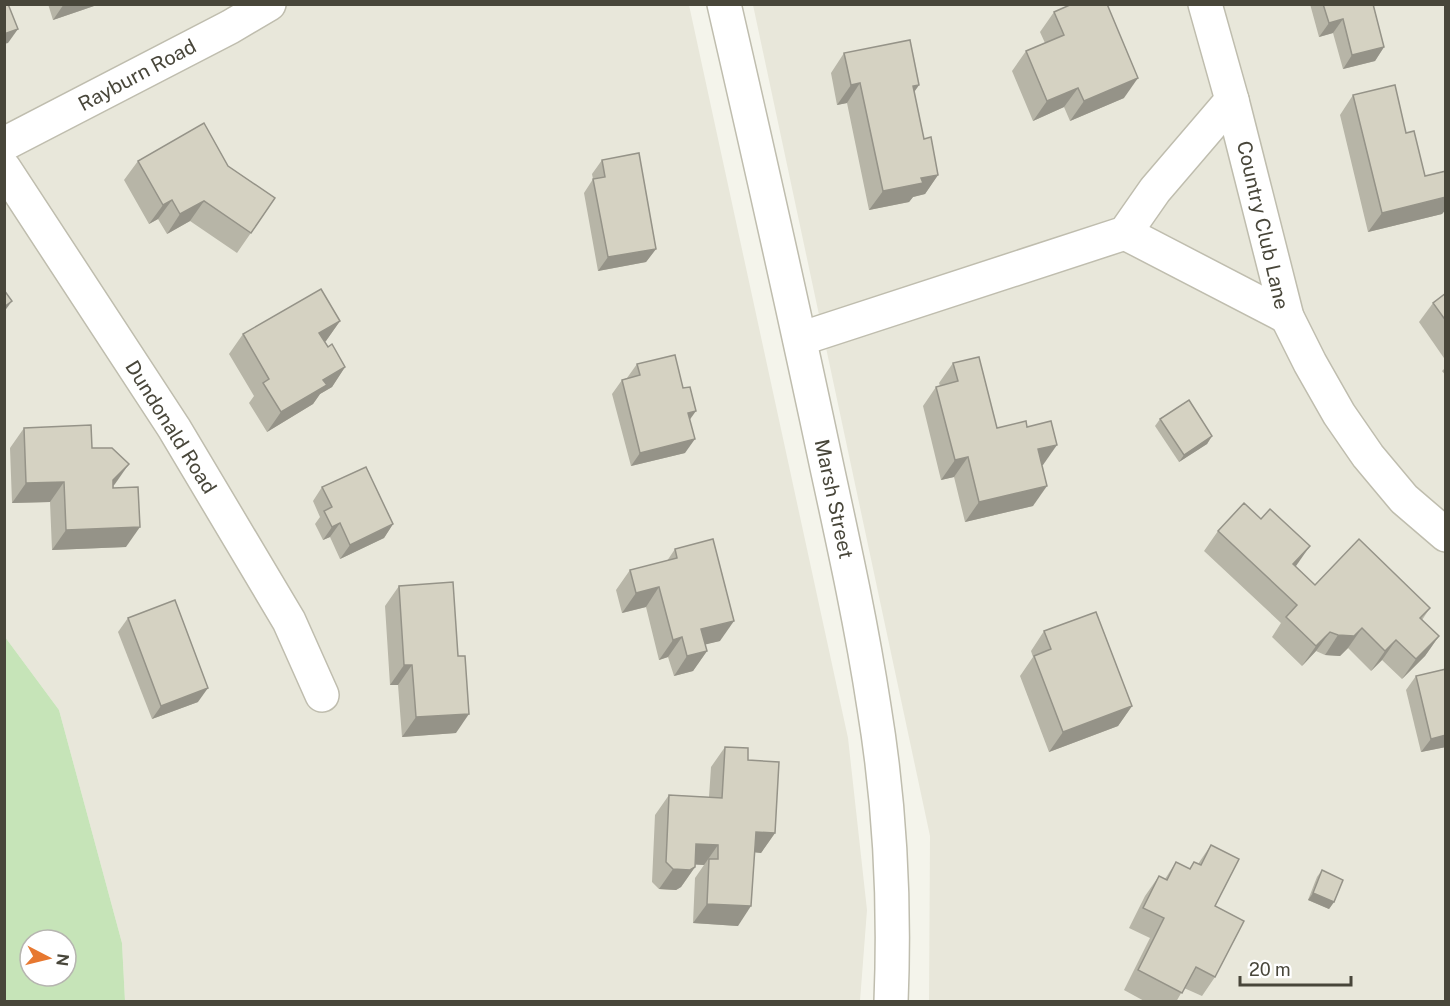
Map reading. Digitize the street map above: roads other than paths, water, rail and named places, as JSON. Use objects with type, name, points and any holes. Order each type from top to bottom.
[{"type":"street","name":"Rayburn Road","points":[[4,144],[220,32],[269,4]]},
{"type":"street","name":"Marsh Street","points":[[724,4],[846,553],[874,708],[883,773],[889,854],[892,908],[891,1002]]},
{"type":"street","name":"Country Club Lane","points":[[1205,4],[1287,317]]},
{"type":"street","name":"Country Club Lane","points":[[1232,100],[1155,190],[1125,233],[1287,317]]},
{"type":"street","name":"Dundonald Road","points":[[4,168],[174,428],[289,621],[322,694]]},
{"type":"street","points":[[800,339],[1125,233]]},
{"type":"street","points":[[1287,317],[1339,414],[1368,456],[1404,500],[1446,535]]}]
